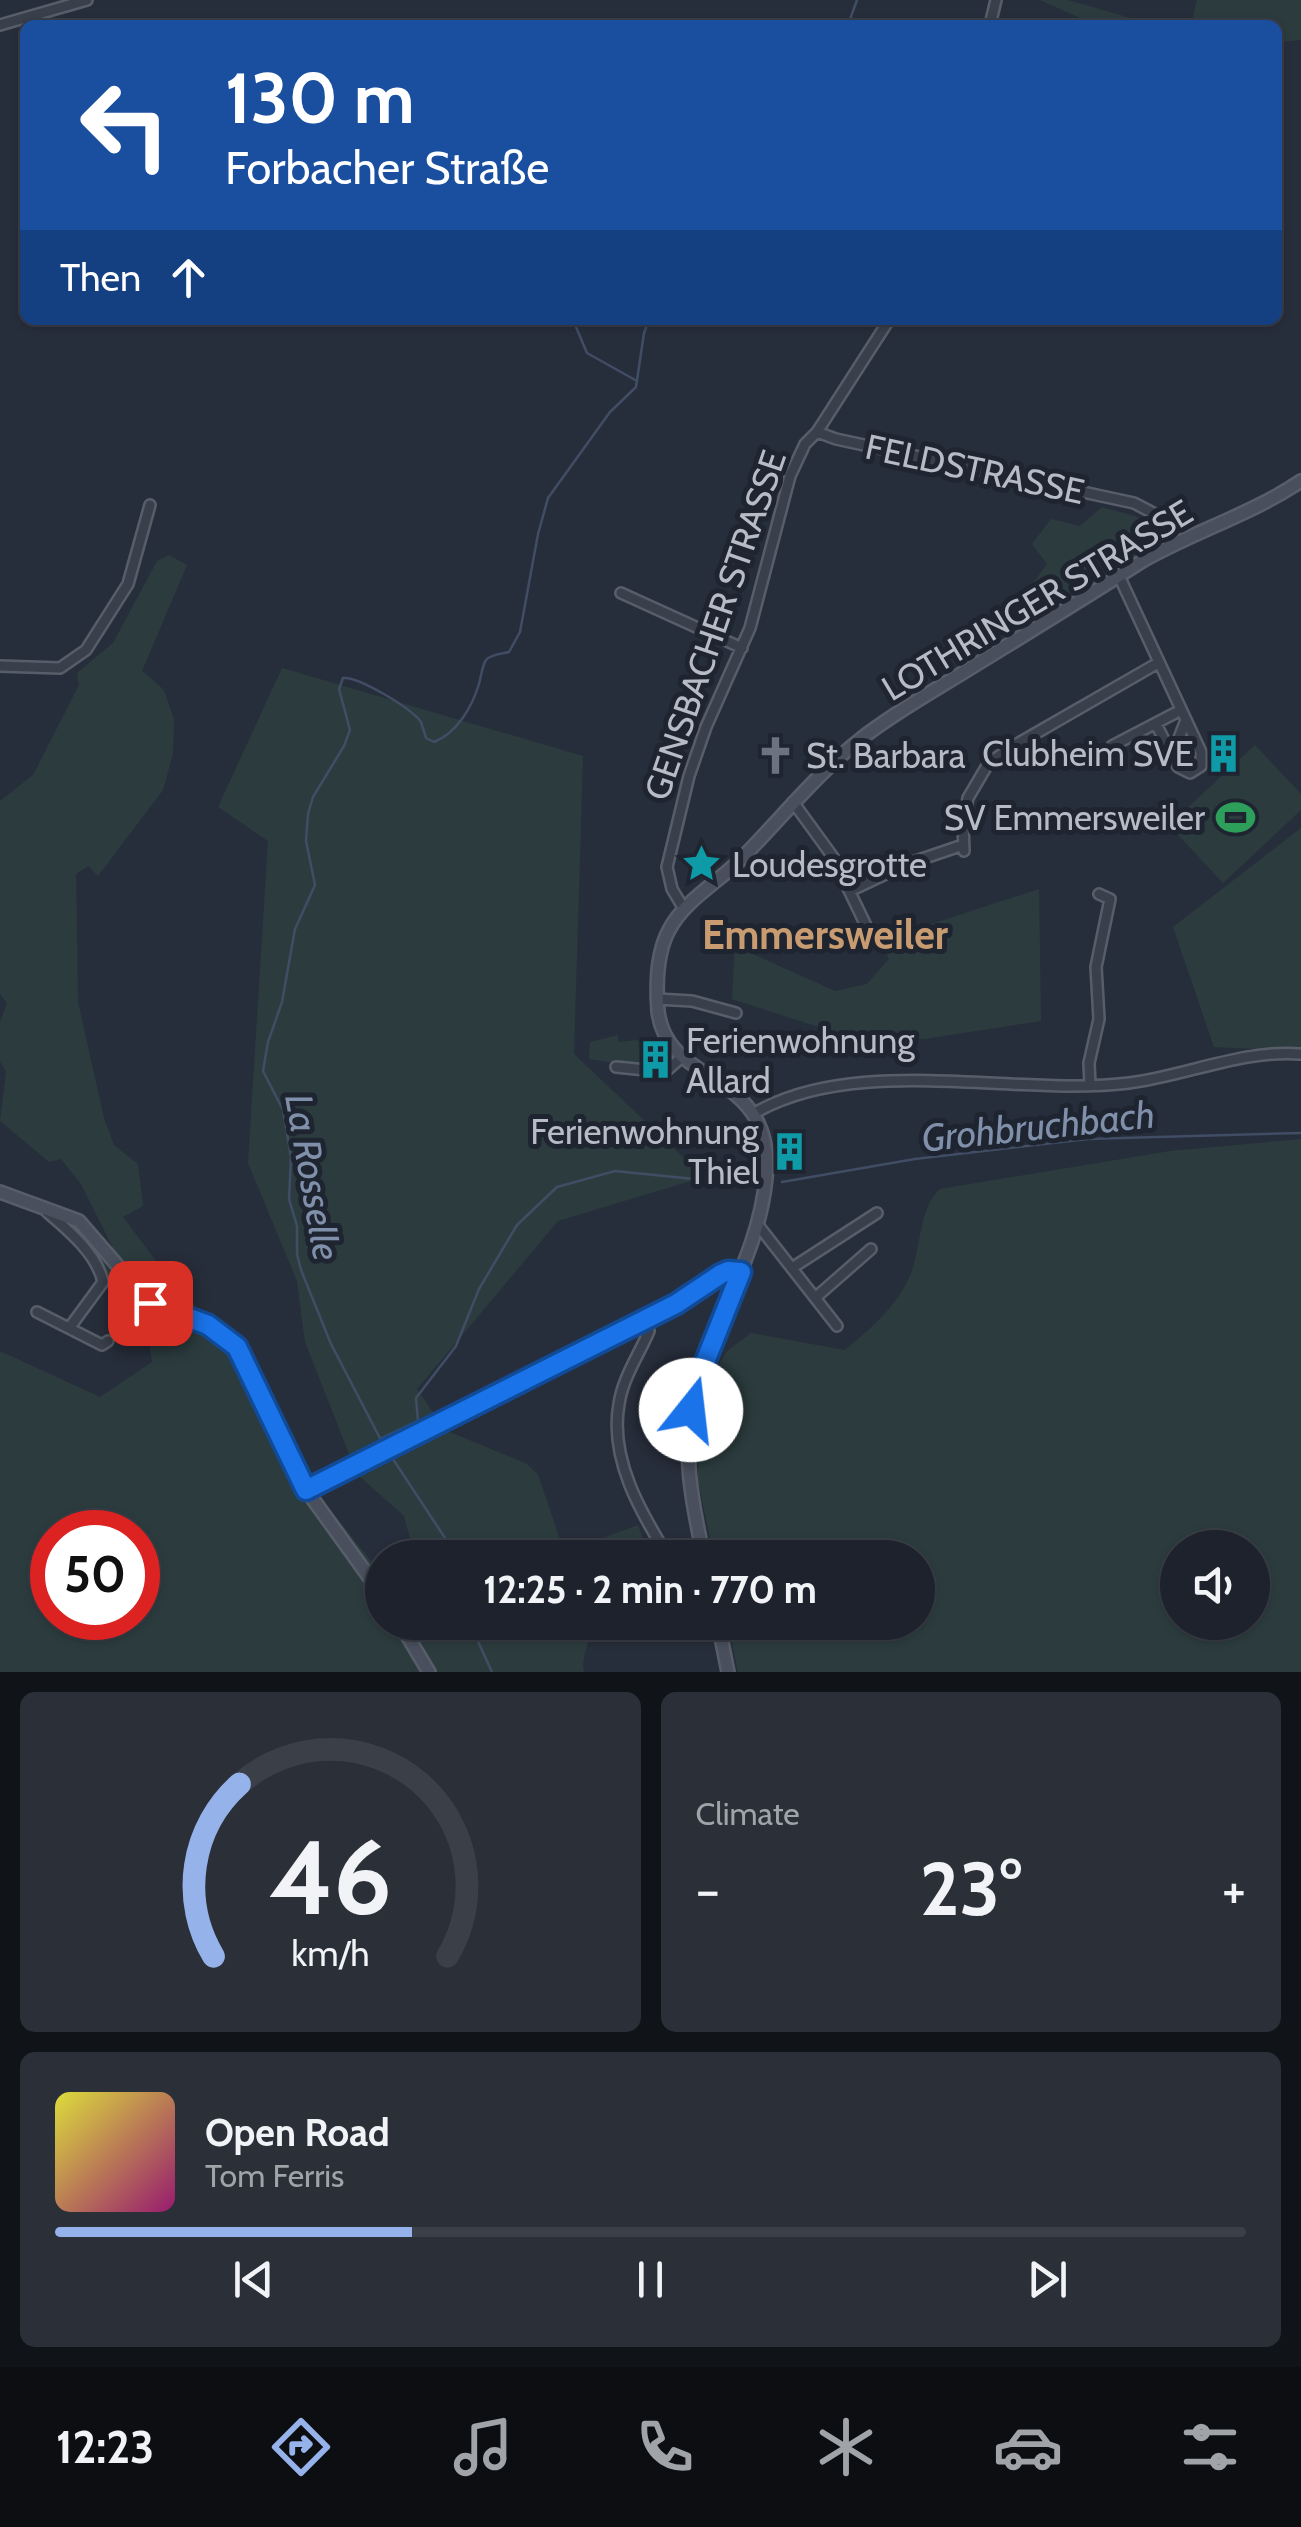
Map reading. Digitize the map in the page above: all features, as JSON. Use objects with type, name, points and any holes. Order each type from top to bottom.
[{"type":"main road","name":"LOTHRINGER STRASSE","points":[[684,909],[738,862],[793,802],[875,728],[1172,544],[1252,509],[1301,481]]},
{"type":"main road","points":[[684,909],[664,940],[659,964],[657,999],[662,1028],[674,1050],[730,1088],[754,1114],[766,1152],[758,1225],[699,1377],[688,1428],[690,1485],[701,1540]]},
{"type":"main road","points":[[0,1192],[79,1221],[150,1303],[208,1325],[237,1347],[306,1490],[365,1572]]},
{"type":"main road","points":[[410,1640],[430,1672]]},
{"type":"main road","points":[[722,1640],[728,1672]]},
{"type":"street","points":[[0,25],[86,0]]},
{"type":"street","name":"GENSBACHER STRASSE","points":[[684,909],[672,888],[669,857],[696,750],[750,628],[790,476],[805,444],[818,432],[886,325]]},
{"type":"street","name":"FELDSTRASSE","points":[[818,432],[1134,503],[1155,514],[1172,544]]},
{"type":"street","points":[[0,666],[49,670],[65,666],[86,650],[128,584],[150,505]]},
{"type":"street","points":[[1119,576],[1201,752],[1201,766],[1196,772],[1182,772],[1156,724]]},
{"type":"street","points":[[621,593],[742,648]]},
{"type":"street","points":[[850,891],[907,864],[964,848],[968,798],[988,764],[1158,663]]},
{"type":"street","points":[[1112,746],[1180,710]]},
{"type":"street","points":[[1172,756],[1186,720]]},
{"type":"street","points":[[793,802],[815,828],[870,936]]},
{"type":"street","points":[[1090,1085],[1089,1064],[1098,1019],[1096,967],[1110,900],[1100,894]]},
{"type":"street","points":[[657,999],[692,1001],[736,1013]]},
{"type":"street","points":[[754,1114],[821,1089],[860,1083],[1128,1083],[1274,1054],[1301,1054]]},
{"type":"street","points":[[616,1067],[664,1072],[682,1057]]},
{"type":"street","points":[[41,1206],[74,1235],[104,1282],[70,1328]]},
{"type":"street","points":[[792,1268],[877,1213]]},
{"type":"street","points":[[758,1225],[837,1326]]},
{"type":"street","points":[[815,1298],[871,1249]]},
{"type":"street","points":[[306,1490],[647,1319],[721,1274],[741,1272]]},
{"type":"street","points":[[37,1312],[102,1345],[108,1341]]},
{"type":"street","points":[[647,1319],[649,1331],[618,1404],[618,1437],[629,1484],[660,1540]]},
{"type":"shaded area","points":[[1040,0],[1068,0],[1138,20],[1085,20]]},
{"type":"shaded area","points":[[1197,0],[1301,0],[1301,40],[1282,42],[1282,20],[1192,20]]},
{"type":"shaded area","points":[[1102,507],[1138,517],[1160,542],[1033,621],[1021,600],[1047,564],[1032,544],[1051,519],[1080,526]]},
{"type":"shaded area","points":[[169,555],[187,565],[142,671],[164,690],[174,720],[173,754],[163,790],[98,876],[88,866],[76,874],[78,1002],[104,1118],[114,1145],[138,1164],[143,1206],[123,1217],[197,1308],[179,1307],[187,1323],[209,1331],[229,1347],[286,1465],[329,1508],[365,1554],[365,1640],[588,1640],[584,1672],[0,1672],[0,1351],[100,1397],[152,1362],[148,1335],[109,1282],[99,1261],[112,1246],[81,1184],[61,1159],[49,1162],[0,1121],[6,1072],[0,1061],[0,1022],[7,1003],[0,994],[0,801],[33,775],[79,685],[77,673],[113,643],[157,561]]},
{"type":"shaded area","points":[[282,668],[583,756],[574,1054],[704,1177],[558,1221],[417,1389],[445,1430],[527,1464],[538,1475],[560,1540],[410,1540],[404,1516],[357,1474],[305,1342],[297,1281],[248,1163],[268,841],[218,807]]},
{"type":"shaded area","name":"SV Emmersweiler","points":[[1255,745],[1301,794],[1301,810],[1223,883],[1169,825]]},
{"type":"shaded area","points":[[1301,828],[1301,1051],[1214,1047],[1173,927]]},
{"type":"shaded area","points":[[1039,889],[1041,1021],[924,1039],[831,1031],[732,999],[735,946],[835,991],[867,984],[889,959],[880,941]]},
{"type":"shaded area","points":[[618,1035],[618,1042],[638,1040],[643,1067],[589,1059],[590,1042]]},
{"type":"shaded area","points":[[1301,1139],[1301,1672],[738,1672],[731,1640],[935,1640],[935,1540],[710,1540],[698,1481],[698,1437],[705,1399],[717,1368],[726,1352],[751,1333],[845,1350],[881,1317],[903,1289],[913,1267],[927,1208],[940,1189],[1170,1151]]},
{"type":"shaded area","points":[[638,1525],[643,1540],[598,1540]]},
{"type":"waterway","name":"La Rosselle","points":[[850,20],[857,0]]},
{"type":"waterway","points":[[575,325],[587,353],[637,381]]},
{"type":"waterway","name":"La Rosselle","points":[[384,1446],[331,1344],[301,1270],[297,1226],[289,1199],[291,1157],[283,1110],[263,1071],[282,1002],[295,929],[315,885],[306,841],[308,814],[313,797],[350,730],[339,689],[343,678],[372,687],[407,709],[421,722],[426,738],[434,742],[450,732],[468,710],[486,660],[509,652],[520,632],[548,498],[610,412],[636,387],[647,325]]},
{"type":"waterway","name":"Grohbruchbach","points":[[782,1182],[915,1159],[1088,1139],[1301,1133]]},
{"type":"waterway","name":"Grohbruchbach","points":[[380,1439],[418,1421],[416,1398],[456,1346],[479,1289],[517,1225],[557,1187],[615,1171],[753,1185]]},
{"type":"waterway","name":"La Rosselle","points":[[389,1453],[446,1540]]},
{"type":"waterway","name":"La Rosselle","points":[[477,1640],[492,1672]]},
{"type":"place","name":"Clubheim SVE","points":[[1224,753]]},
{"type":"place","name":"St. Barbara","points":[[776,755]]},
{"type":"place","name":"SV Emmersweiler","points":[[1235,817]]},
{"type":"place","name":"Loudesgrotte","points":[[702,864]]},
{"type":"place","name":"Ferienwohnung Allard","points":[[656,1060]]},
{"type":"place","name":"Ferienwohnung Thiel","points":[[789,1151]]},
{"type":"district","name":"Emmersweiler","points":[[825,934]]},
{"type":"route","points":[[150,1303],[208,1325],[237,1347],[306,1490],[676,1304],[721,1274],[741,1272],[699,1377],[691,1410]]}]
